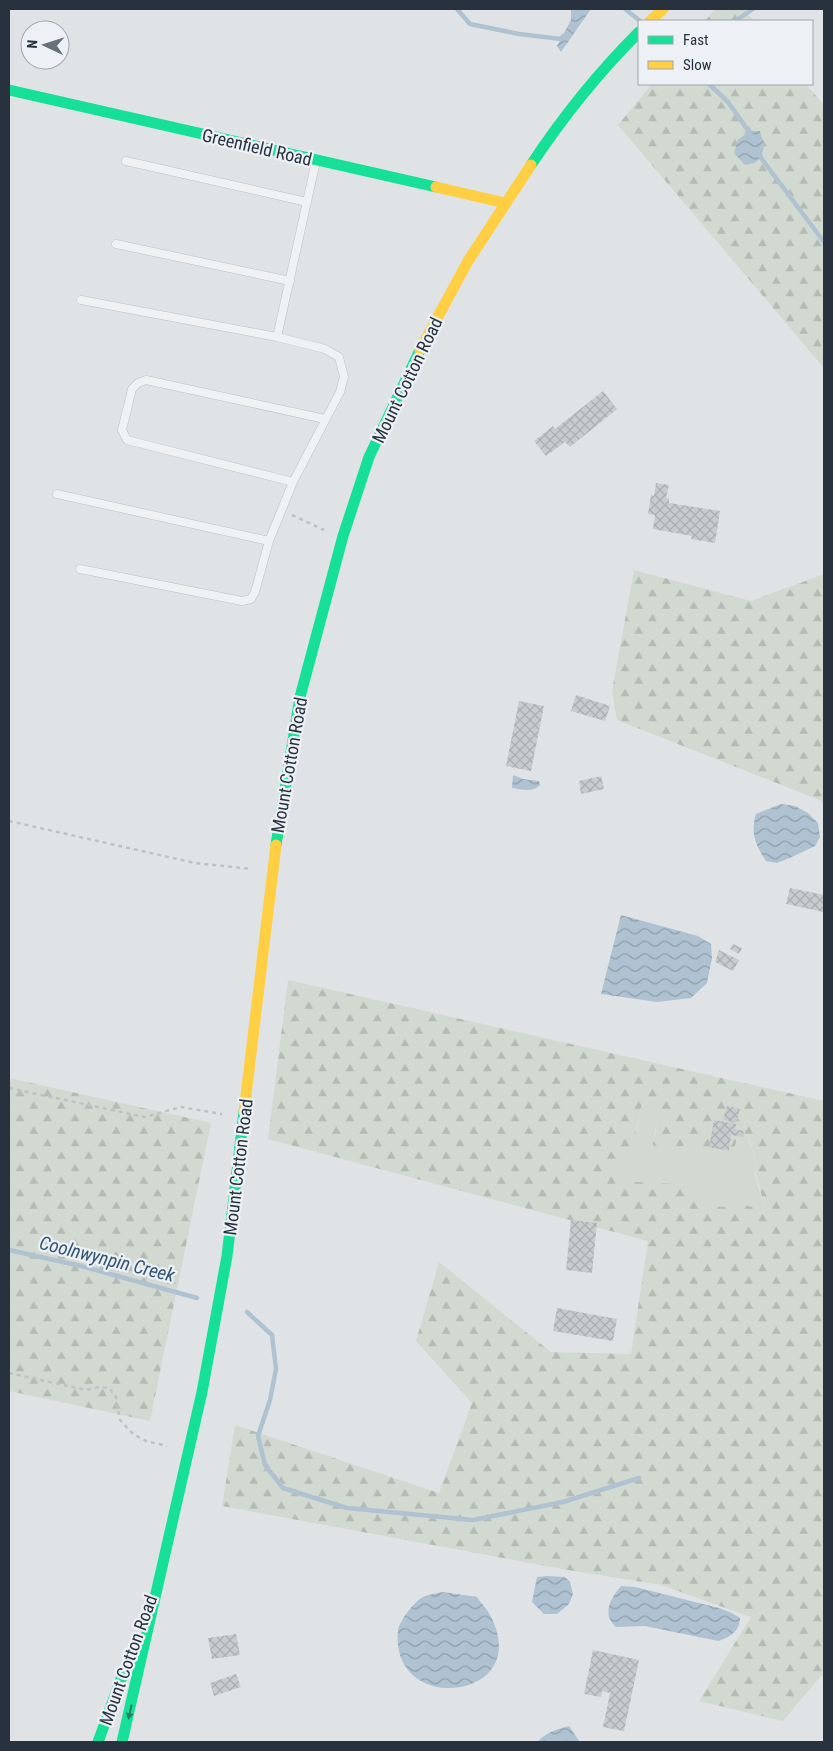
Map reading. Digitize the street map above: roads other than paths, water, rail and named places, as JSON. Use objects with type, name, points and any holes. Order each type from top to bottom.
[{"type":"main road","points":[[651,20],[662,9]]},
{"type":"main road","name":"Mount Cotton Road","points":[[122,1742],[202,1392],[227,1256],[279,819],[300,697],[343,536],[369,457],[420,350],[468,261],[544,145],[610,61],[638,33]]},
{"type":"main road","name":"Greenfield Road","points":[[9,90],[505,203]]},
{"type":"main road","name":"Mount Cotton Road","points":[[98,1742],[159,1578]]},
{"type":"lane","points":[[277,337],[316,160]]},
{"type":"lane","points":[[126,161],[307,202]]},
{"type":"lane","points":[[116,244],[290,282]]},
{"type":"lane","points":[[80,569],[242,601],[251,598],[255,592],[269,541],[282,510],[294,482],[340,392],[344,377],[339,357],[325,349],[277,337],[81,300]]},
{"type":"lane","points":[[294,482],[127,440],[122,430],[132,389],[138,383],[146,380],[325,419]]},
{"type":"lane","points":[[57,494],[269,541]]},
{"type":"water","points":[[571,9],[591,9],[561,52],[557,46],[571,20]]},
{"type":"water","points":[[749,131],[760,131],[764,146],[761,158],[754,163],[745,165],[734,153],[738,140]]},
{"type":"water","points":[[513,775],[523,779],[539,781],[540,785],[530,790],[512,788]]},
{"type":"water","points":[[781,804],[795,806],[808,813],[818,823],[820,837],[815,846],[777,863],[766,861],[759,850],[755,839],[754,821],[756,814]]},
{"type":"water","points":[[621,915],[698,936],[711,944],[712,958],[707,983],[691,998],[657,1002],[601,994]]},
{"type":"water","points":[[537,1577],[565,1577],[570,1582],[573,1594],[569,1604],[557,1614],[544,1614],[532,1602]]},
{"type":"water","points":[[621,1586],[635,1587],[719,1608],[740,1618],[740,1623],[733,1633],[718,1641],[645,1626],[616,1627],[611,1622],[608,1611],[611,1601]]},
{"type":"water","points":[[443,1592],[477,1597],[490,1615],[499,1644],[494,1666],[479,1681],[458,1687],[435,1686],[415,1677],[401,1659],[398,1631],[404,1617],[421,1598]]},
{"type":"water","points":[[569,1726],[580,1742],[537,1742],[552,1732]]},
{"type":"waterway","points":[[457,9],[470,24],[519,34],[561,39],[563,36]]},
{"type":"waterway","points":[[625,9],[639,20]]},
{"type":"waterway","points":[[736,20],[753,9]]},
{"type":"waterway","points":[[710,85],[728,102],[752,136]]},
{"type":"waterway","points":[[759,152],[761,158],[824,242]]},
{"type":"waterway","name":"Coolnwynpin Creek","points":[[9,1250],[81,1266],[197,1298]]},
{"type":"waterway","points":[[247,1312],[272,1335],[276,1369],[270,1400],[258,1436],[265,1465],[283,1488],[347,1508],[473,1520],[563,1502],[639,1478]]}]
